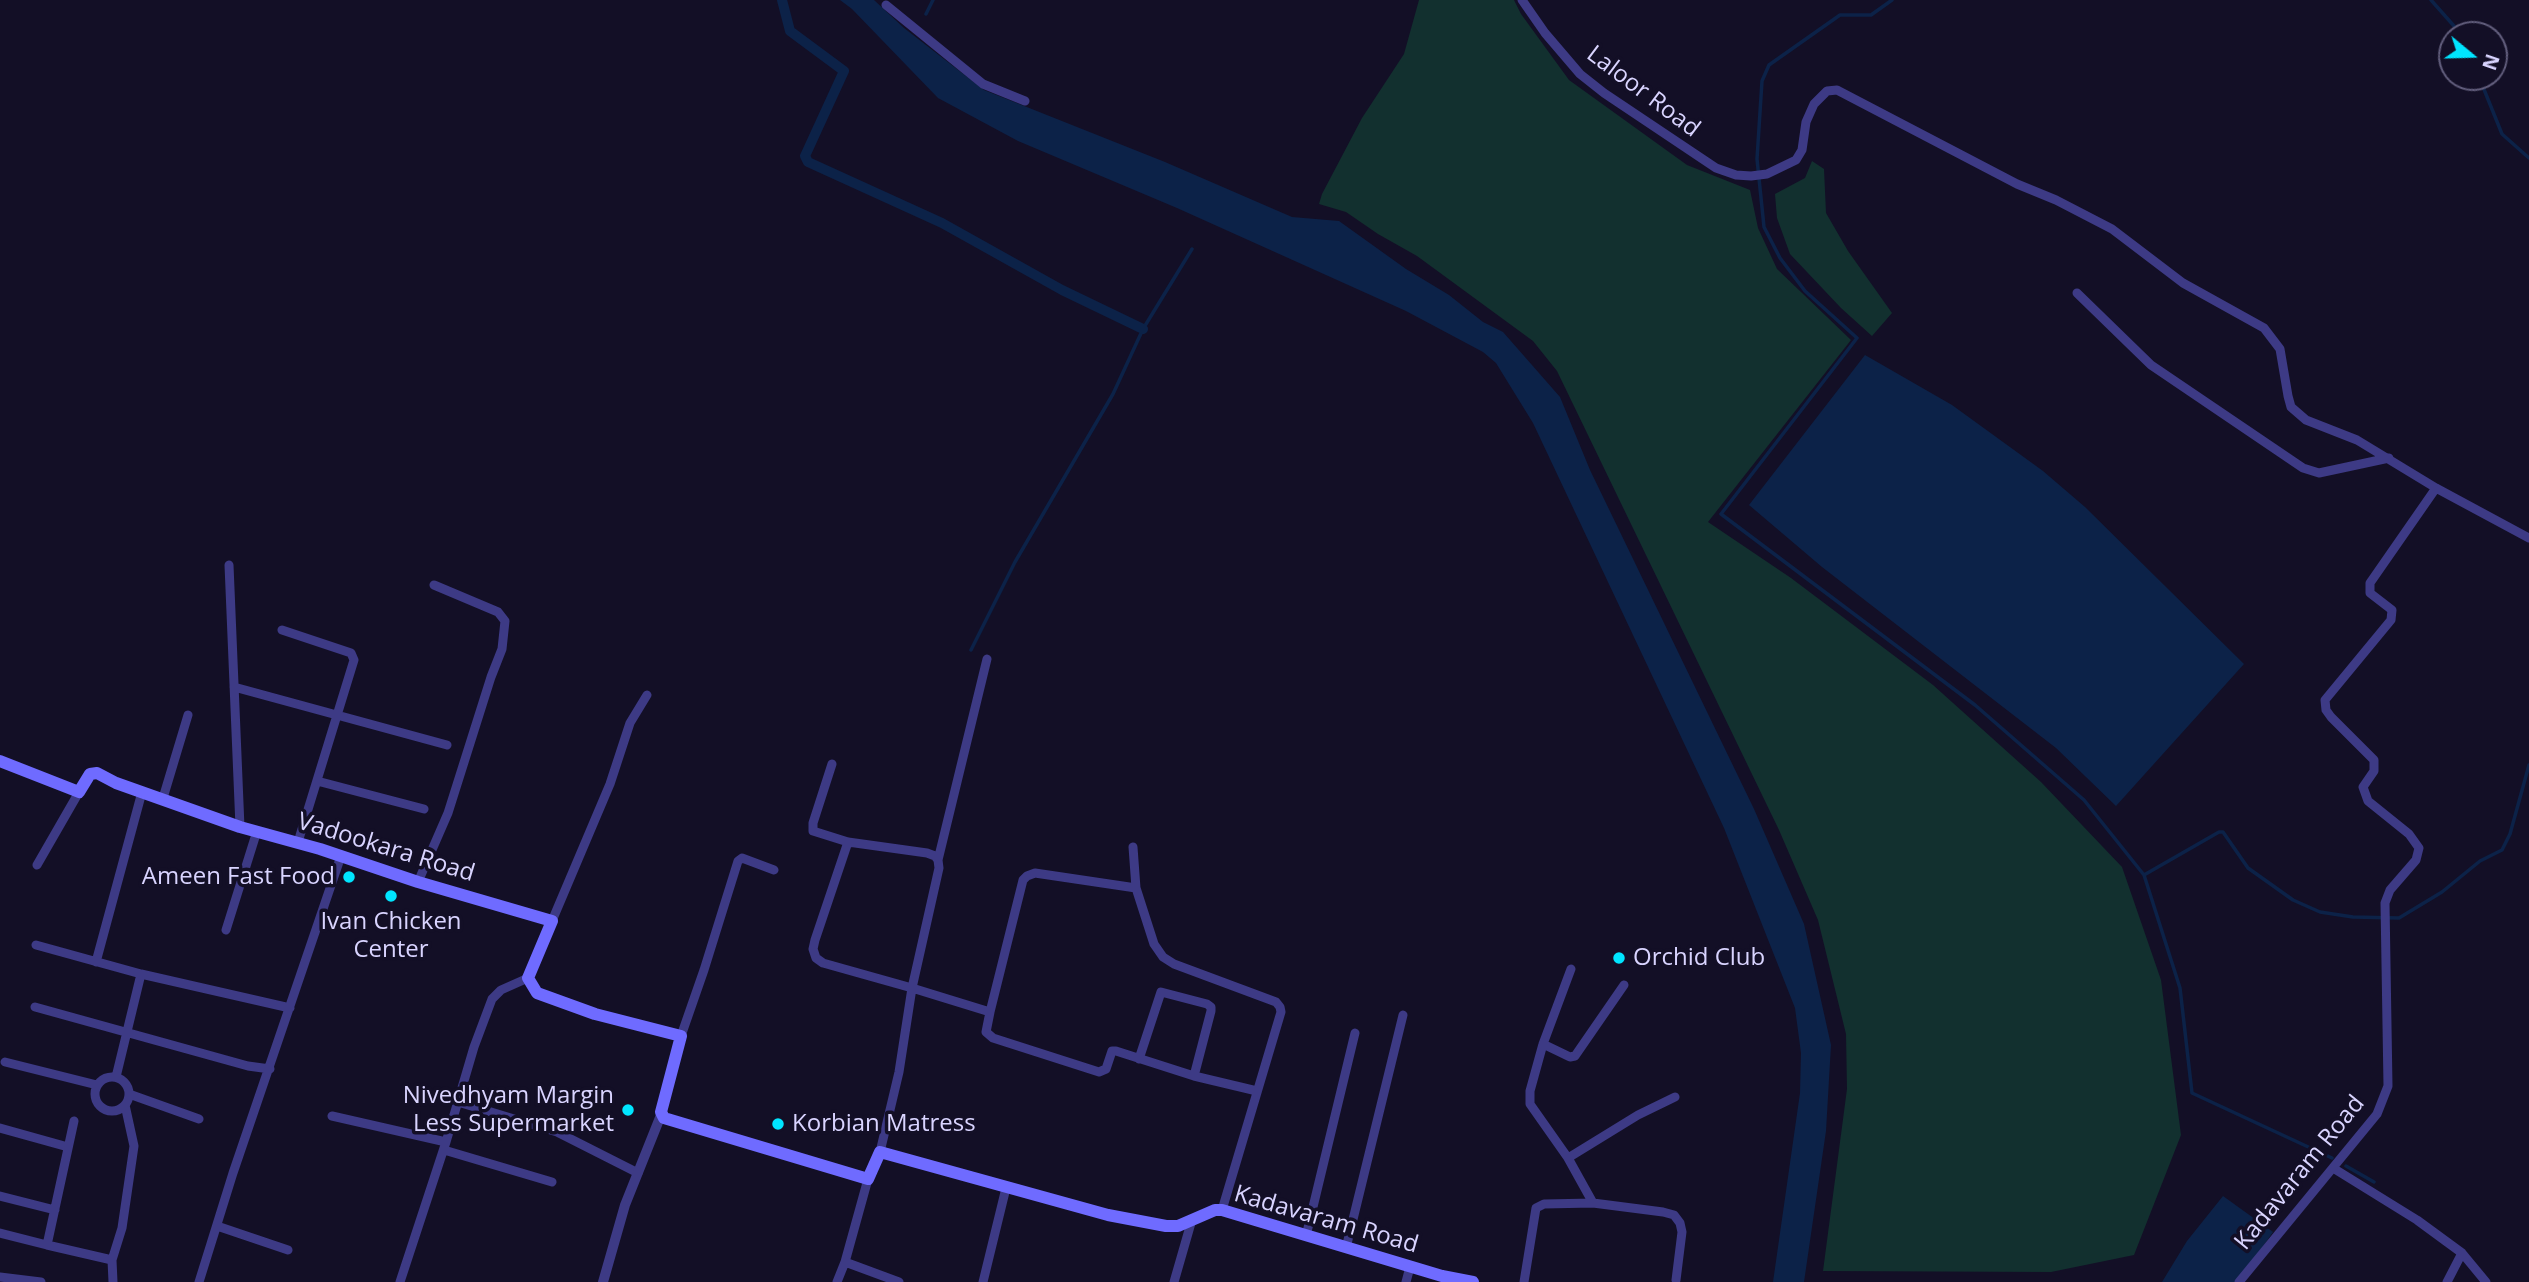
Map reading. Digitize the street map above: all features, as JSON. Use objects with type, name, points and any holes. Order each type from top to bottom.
[{"type":"main road","points":[[0,761],[79,792]]},
{"type":"main road","name":"Vadookara Road","points":[[79,792],[90,774],[97,774],[240,827],[298,842],[418,882],[552,921]]},
{"type":"main road","points":[[552,921],[528,978],[537,993],[595,1014],[681,1036],[661,1115],[868,1179],[880,1152]]},
{"type":"main road","name":"Kadavaram Road","points":[[880,1152],[1006,1188],[1119,1217],[1166,1226],[1191,1223],[1215,1210],[1222,1210],[1410,1267],[1473,1282]]},
{"type":"street","name":"Laloor Road","points":[[1522,0],[1545,33],[1580,74],[1716,168],[1736,175],[1751,176],[1764,174],[1796,160],[1800,156],[1806,122],[1814,104],[1832,89],[1845,93],[2017,184],[2056,200],[2112,229],[2183,283],[2264,328],[2280,349],[2291,407],[2306,420],[2357,440],[2389,458]]},
{"type":"street","points":[[886,5],[983,84],[1025,101]]},
{"type":"street","points":[[2077,293],[2151,365],[2303,468],[2319,473],[2389,458],[2436,488],[2529,538]]},
{"type":"street","name":"Kadavaram Road","points":[[2239,1282],[2377,1114],[2388,1086],[2384,911],[2389,890],[2416,860],[2419,848],[2409,834],[2368,801],[2363,787],[2374,771],[2374,760],[2326,710],[2325,700],[2391,620],[2392,610],[2370,593],[2370,583],[2436,488]]},
{"type":"street","points":[[229,565],[240,827]]},
{"type":"street","points":[[418,882],[448,813],[502,649],[505,621],[498,612],[434,585]]},
{"type":"street","points":[[282,630],[354,656],[298,842]]},
{"type":"street","points":[[880,1152],[899,1072],[912,988],[939,868],[938,860],[987,659]]},
{"type":"street","points":[[234,687],[447,745]]},
{"type":"street","points":[[552,921],[610,784],[630,723],[646,695]]},
{"type":"street","points":[[163,798],[188,715]]},
{"type":"street","points":[[832,764],[813,823],[813,831],[848,842],[927,853],[938,860]]},
{"type":"street","points":[[317,781],[424,809]]},
{"type":"street","points":[[37,865],[79,792]]},
{"type":"street","points":[[96,962],[142,792]]},
{"type":"street","points":[[226,930],[257,831]]},
{"type":"street","points":[[848,842],[815,940],[813,949],[816,958],[823,963],[990,1012]]},
{"type":"street","points":[[1133,847],[1136,888],[1154,944],[1163,957],[1174,964],[1276,1002],[1280,1007],[1281,1012],[1222,1210]]},
{"type":"street","points":[[199,1282],[341,856]]},
{"type":"street","points":[[681,1036],[737,861],[742,858],[774,870]]},
{"type":"street","points":[[1136,888],[1035,873],[1027,876],[1020,891],[986,1032],[993,1038],[1099,1072],[1106,1069],[1112,1051],[1194,1076],[1257,1091]]},
{"type":"street","points":[[36,945],[141,974],[290,1008]]},
{"type":"street","points":[[1571,969],[1543,1044],[1530,1091],[1530,1104],[1568,1158],[1592,1203]]},
{"type":"street","points":[[116,1077],[141,974]]},
{"type":"street","points":[[400,1282],[445,1146],[474,1046],[492,999],[500,990],[528,978]]},
{"type":"street","points":[[1543,1044],[1575,1056],[1624,985]]},
{"type":"street","points":[[1139,1059],[1161,992],[1207,1004],[1211,1010],[1194,1076]]},
{"type":"street","points":[[35,1007],[248,1066],[270,1069]]},
{"type":"street","points":[[1346,1248],[1404,1015]]},
{"type":"street","points":[[1306,1236],[1355,1033]]},
{"type":"street","points":[[5,1062],[97,1085]]},
{"type":"street","points":[[105,1077],[116,1077],[126,1083],[129,1094],[125,1105],[121,1109],[110,1111],[99,1107],[94,1096],[97,1085],[105,1077]]},
{"type":"street","points":[[129,1094],[199,1119]]},
{"type":"street","points":[[1568,1158],[1638,1115],[1675,1097]]},
{"type":"street","points":[[458,1102],[557,1132],[638,1173]]},
{"type":"street","points":[[113,1282],[112,1260],[122,1228],[134,1146],[125,1105]]},
{"type":"street","points":[[603,1282],[625,1205],[661,1115]]},
{"type":"street","points":[[332,1116],[445,1146],[552,1182]]},
{"type":"street","points":[[47,1245],[74,1121]]},
{"type":"street","points":[[0,1128],[68,1147]]},
{"type":"street","points":[[2333,1168],[2417,1220],[2462,1253],[2486,1282]]},
{"type":"street","points":[[836,1282],[845,1262],[868,1179]]},
{"type":"street","points":[[983,1282],[1006,1188]]},
{"type":"street","points":[[0,1196],[55,1210]]},
{"type":"street","points":[[1524,1282],[1536,1208],[1544,1204],[1592,1203],[1674,1215],[1682,1232],[1676,1280]]},
{"type":"street","points":[[1174,1282],[1191,1223]]},
{"type":"street","points":[[217,1226],[288,1250]]},
{"type":"street","points":[[0,1233],[112,1260]]},
{"type":"street","points":[[2447,1282],[2462,1253]]},
{"type":"street","points":[[845,1262],[899,1282]]},
{"type":"street","points":[[1406,1282],[1410,1267]]},
{"type":"street","points":[[0,1277],[41,1282]]},
{"type":"green space","points":[[1419,0],[1514,0],[1521,14],[1569,80],[1687,165],[1750,190],[1758,228],[1777,269],[1851,340],[1708,522],[1791,578],[1933,685],[2041,782],[2122,867],[2161,980],[2181,1135],[2134,1255],[2051,1272],[1823,1271],[1847,1089],[1846,1034],[1818,920],[1779,830],[1557,371],[1533,341],[1417,256],[1346,212],[1319,204],[1362,118],[1404,54]]},
{"type":"green space","points":[[1812,161],[1824,169],[1826,213],[1848,251],[1892,313],[1872,336],[1841,308],[1790,254],[1777,218],[1775,194],[1805,178]]},
{"type":"water","points":[[840,0],[874,0],[904,28],[984,90],[1165,162],[1292,217],[1339,221],[1406,269],[1449,295],[1483,322],[1503,332],[1560,397],[1590,470],[1754,809],[1804,924],[1831,1045],[1826,1131],[1804,1282],[1773,1282],[1800,1093],[1801,1053],[1795,1008],[1724,828],[1533,423],[1496,363],[1483,352],[1406,311],[1177,208],[1018,141],[938,98],[852,9]]},
{"type":"water","points":[[1865,355],[1952,405],[2043,471],[2085,507],[2244,664],[2116,806],[2056,748],[1822,567],[1749,505]]},
{"type":"water","points":[[2223,1196],[2273,1232],[2238,1282],[2162,1282],[2187,1241]]},
{"type":"waterway","points":[[782,0],[790,31],[844,71],[805,156],[808,162],[942,223],[1062,290],[1143,329]]},
{"type":"waterway","points":[[926,14],[933,0]]},
{"type":"waterway","points":[[1892,0],[1871,15],[1840,15],[1769,65],[1762,81],[1757,159],[1764,227],[1780,258],[1805,291],[1857,338],[1721,514],[1975,705],[2084,800],[2144,875],[2180,988],[2192,1093],[2332,1158]]},
{"type":"waterway","points":[[2431,0],[2450,21]]},
{"type":"waterway","points":[[2485,91],[2502,134],[2529,158]]},
{"type":"waterway","points":[[971,650],[1015,562],[1113,394],[1143,329],[1192,249]]},
{"type":"waterway","points":[[2144,875],[2223,832],[2248,868],[2293,900],[2320,912],[2353,917],[2399,918],[2442,892],[2480,861],[2502,850],[2510,834],[2529,765]]},
{"type":"waterway","points":[[2346,1166],[2374,1182]]},
{"type":"place","name":"Ameen Fast Food","points":[[349,877]]},
{"type":"place","name":"Ivan Chicken Center","points":[[391,896]]},
{"type":"place","name":"Orchid Club","points":[[1619,958]]},
{"type":"place","name":"Nivedhyam Margin Less Supermarket","points":[[628,1110]]},
{"type":"place","name":"Korbian Matress","points":[[778,1124]]}]
